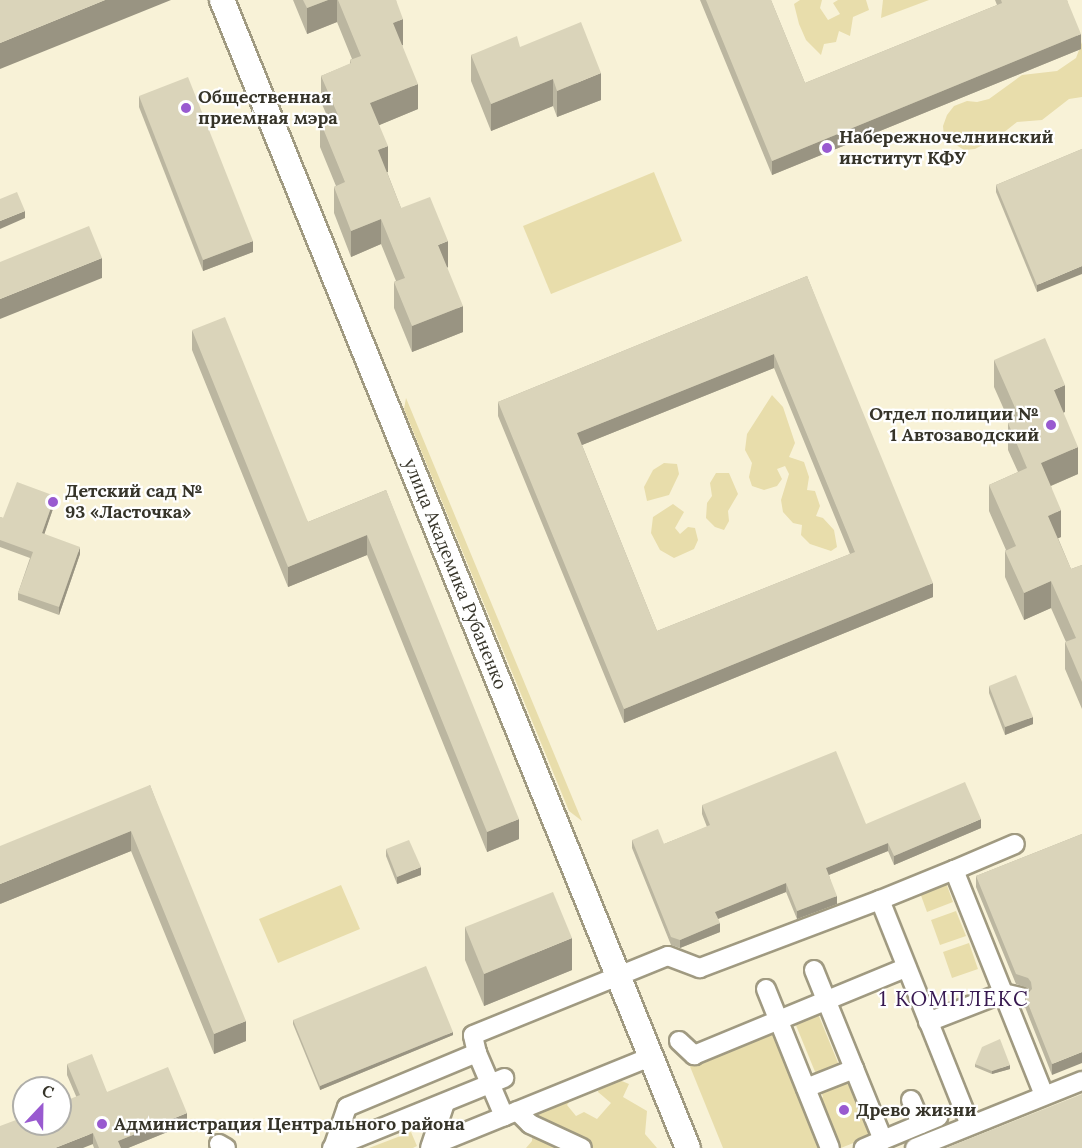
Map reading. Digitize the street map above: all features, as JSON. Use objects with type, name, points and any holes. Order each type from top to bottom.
[{"type":"street","name":"улица Академика Рубаненко","points":[[222,0],[688,1148]]},
{"type":"street","points":[[582,1148],[510,1114],[498,1082],[477,1053],[473,1035],[668,956],[700,968],[880,900],[1015,844]]},
{"type":"street","points":[[954,870],[1012,995],[1044,1095]]},
{"type":"street","points":[[880,900],[970,1125]]},
{"type":"street","points":[[676,1046],[694,1055],[907,967]]},
{"type":"street","points":[[814,970],[883,1140]]},
{"type":"street","points":[[766,989],[830,1148]]},
{"type":"street","points":[[928,1022],[1012,995]]},
{"type":"street","points":[[332,1148],[347,1107],[477,1053]]},
{"type":"street","points":[[431,1147],[640,1061]]},
{"type":"street","points":[[806,1088],[854,1070]]},
{"type":"street","points":[[915,1148],[1082,1081]]},
{"type":"street","points":[[332,1148],[498,1082]]},
{"type":"street","points":[[864,1148],[929,1120],[911,1100]]},
{"type":"street","points":[[431,1147],[445,1103]]},
{"type":"shaded area","points":[[800,0],[822,0],[820,8],[828,20],[840,14],[833,3],[838,0],[866,0],[869,10],[853,17],[850,36],[839,31],[836,42],[824,44],[821,55],[806,40],[799,24],[794,4]]},
{"type":"shaded area","points":[[883,0],[929,0],[881,18]]},
{"type":"shaded area","points":[[1082,42],[1082,97],[1069,99],[1042,120],[1017,122],[998,137],[975,149],[964,150],[944,137],[943,126],[954,106],[967,101],[977,102],[989,99],[1022,75],[1057,71],[1076,58]]},
{"type":"shaded area","points":[[654,172],[682,241],[551,294],[523,226]]},
{"type":"shaded area","points":[[772,395],[783,407],[795,443],[789,457],[804,462],[809,477],[807,490],[815,491],[820,506],[816,516],[823,518],[834,530],[837,547],[831,551],[810,544],[801,535],[802,525],[793,523],[783,512],[781,500],[789,474],[785,466],[777,469],[782,479],[777,486],[764,490],[752,486],[749,477],[752,463],[745,450],[747,434]]},
{"type":"shaded area","points":[[406,398],[582,821],[569,811],[404,409]]},
{"type":"shaded area","points":[[664,463],[677,464],[679,474],[669,495],[647,501],[644,487],[653,470]]},
{"type":"shaded area","points":[[716,473],[729,473],[738,494],[728,511],[729,521],[724,530],[715,527],[706,518],[707,503],[712,496],[710,483]]},
{"type":"shaded area","points":[[673,504],[684,512],[675,528],[680,534],[688,527],[695,528],[698,540],[694,549],[674,558],[660,550],[651,533],[653,517]]},
{"type":"shaded area","points":[[945,880],[953,902],[927,912],[919,890]]},
{"type":"shaded area","points":[[341,885],[360,929],[278,963],[259,919]]},
{"type":"shaded area","points":[[956,911],[966,936],[940,945],[931,920]]},
{"type":"shaded area","points":[[969,943],[978,969],[952,978],[943,952]]},
{"type":"shaded area","points":[[816,1009],[841,1070],[818,1079],[793,1018]]},
{"type":"shaded area","points":[[770,1028],[819,1148],[723,1148],[689,1064],[692,1059]]},
{"type":"shaded area","points":[[612,1077],[629,1084],[623,1097],[647,1111],[645,1134],[657,1148],[526,1148],[532,1141],[533,1110],[575,1094],[567,1105],[576,1116],[584,1112],[597,1119],[611,1103],[598,1092],[600,1085]]},
{"type":"shaded area","points":[[847,1080],[850,1086],[854,1084],[878,1133],[841,1148],[833,1148],[818,1100],[823,1097],[821,1091]]},
{"type":"shaded area","points":[[411,1132],[417,1146],[413,1148],[369,1148]]},
{"type":"building","points":[[0,0],[105,0],[0,43]]},
{"type":"building","points":[[303,0],[328,0],[307,8]]},
{"type":"building","points":[[338,0],[396,0],[403,19],[393,23],[418,84],[370,103],[388,146],[378,150],[401,208],[430,197],[448,241],[438,245],[463,306],[412,326],[394,282],[405,278],[381,219],[351,231],[334,187],[345,182],[320,121],[338,115],[321,76],[361,56]]},
{"type":"building","points":[[706,0],[771,0],[805,83],[1002,3],[1001,0],[1067,0],[1081,34],[772,161]]},
{"type":"building","points":[[581,22],[601,73],[557,91],[553,79],[491,104],[471,55],[517,36],[520,47]]},
{"type":"building","points":[[188,77],[253,241],[203,260],[139,96]]},
{"type":"building","points":[[1082,149],[1082,266],[1037,285],[996,185]]},
{"type":"building","points":[[17,192],[25,211],[0,221],[0,199]]},
{"type":"building","points":[[89,226],[102,258],[0,299],[0,262]]},
{"type":"building","points":[[807,276],[933,583],[624,709],[498,402]],"holes":[[[774,354],[855,552],[657,631],[577,433]]]},
{"type":"building","points":[[225,317],[308,522],[386,490],[519,819],[487,832],[367,535],[288,567],[192,330]]},
{"type":"building","points":[[1045,338],[1065,385],[1054,390],[1078,447],[1041,463],[1061,510],[1048,516],[1071,569],[1082,565],[1082,682],[1065,642],[1076,638],[1051,581],[1024,593],[1005,551],[1016,546],[989,485],[1027,468],[1008,423],[1020,419],[994,360]]},
{"type":"building","points":[[17,482],[55,496],[42,533],[80,547],[59,607],[18,593],[33,552],[0,540],[0,517],[3,518]]},
{"type":"building","points":[[1016,675],[1033,717],[1005,727],[989,686]]},
{"type":"building","points":[[836,751],[866,824],[965,782],[981,819],[894,856],[888,843],[826,868],[837,896],[797,911],[786,883],[715,912],[720,923],[680,940],[671,937],[632,840],[658,829],[664,844],[710,825],[702,805]]},
{"type":"building","points":[[150,785],[246,1021],[214,1034],[131,831],[0,884],[0,846]]},
{"type":"building","points":[[1082,834],[1082,1052],[1052,1064],[1025,996],[1032,989],[1031,982],[1028,978],[1016,974],[976,876]]},
{"type":"building","points":[[409,840],[421,867],[397,877],[386,849]]},
{"type":"building","points":[[553,892],[572,938],[484,974],[465,927]]},
{"type":"building","points":[[426,966],[453,1032],[320,1086],[293,1020]]},
{"type":"building","points":[[1000,1039],[1010,1065],[992,1071],[975,1064],[982,1047]]},
{"type":"building","points":[[92,1054],[107,1092],[168,1067],[187,1113],[118,1141],[121,1148],[99,1148],[93,1133],[55,1148],[0,1148],[0,1126],[12,1122],[12,1136],[72,1136],[72,1098],[80,1095],[67,1064]]},
{"type":"building","points":[[1082,1094],[1082,1148],[946,1148]]},
{"type":"place","name":"Общественная приемная мэра","points":[[186,108]]},
{"type":"place","name":"Набережночелнинский институт КФУ","points":[[827,148]]},
{"type":"place","name":"Отдел полиции № 1 Автозаводский","points":[[1051,425]]},
{"type":"place","name":"Детский сад № 93 «Ласточка»","points":[[53,502]]},
{"type":"place","name":"Древо жизни","points":[[844,1110]]},
{"type":"place","name":"Администрация Центрального района","points":[[102,1124]]},
{"type":"district","name":"1 КОМПЛЕКС","points":[[954,999]]}]
